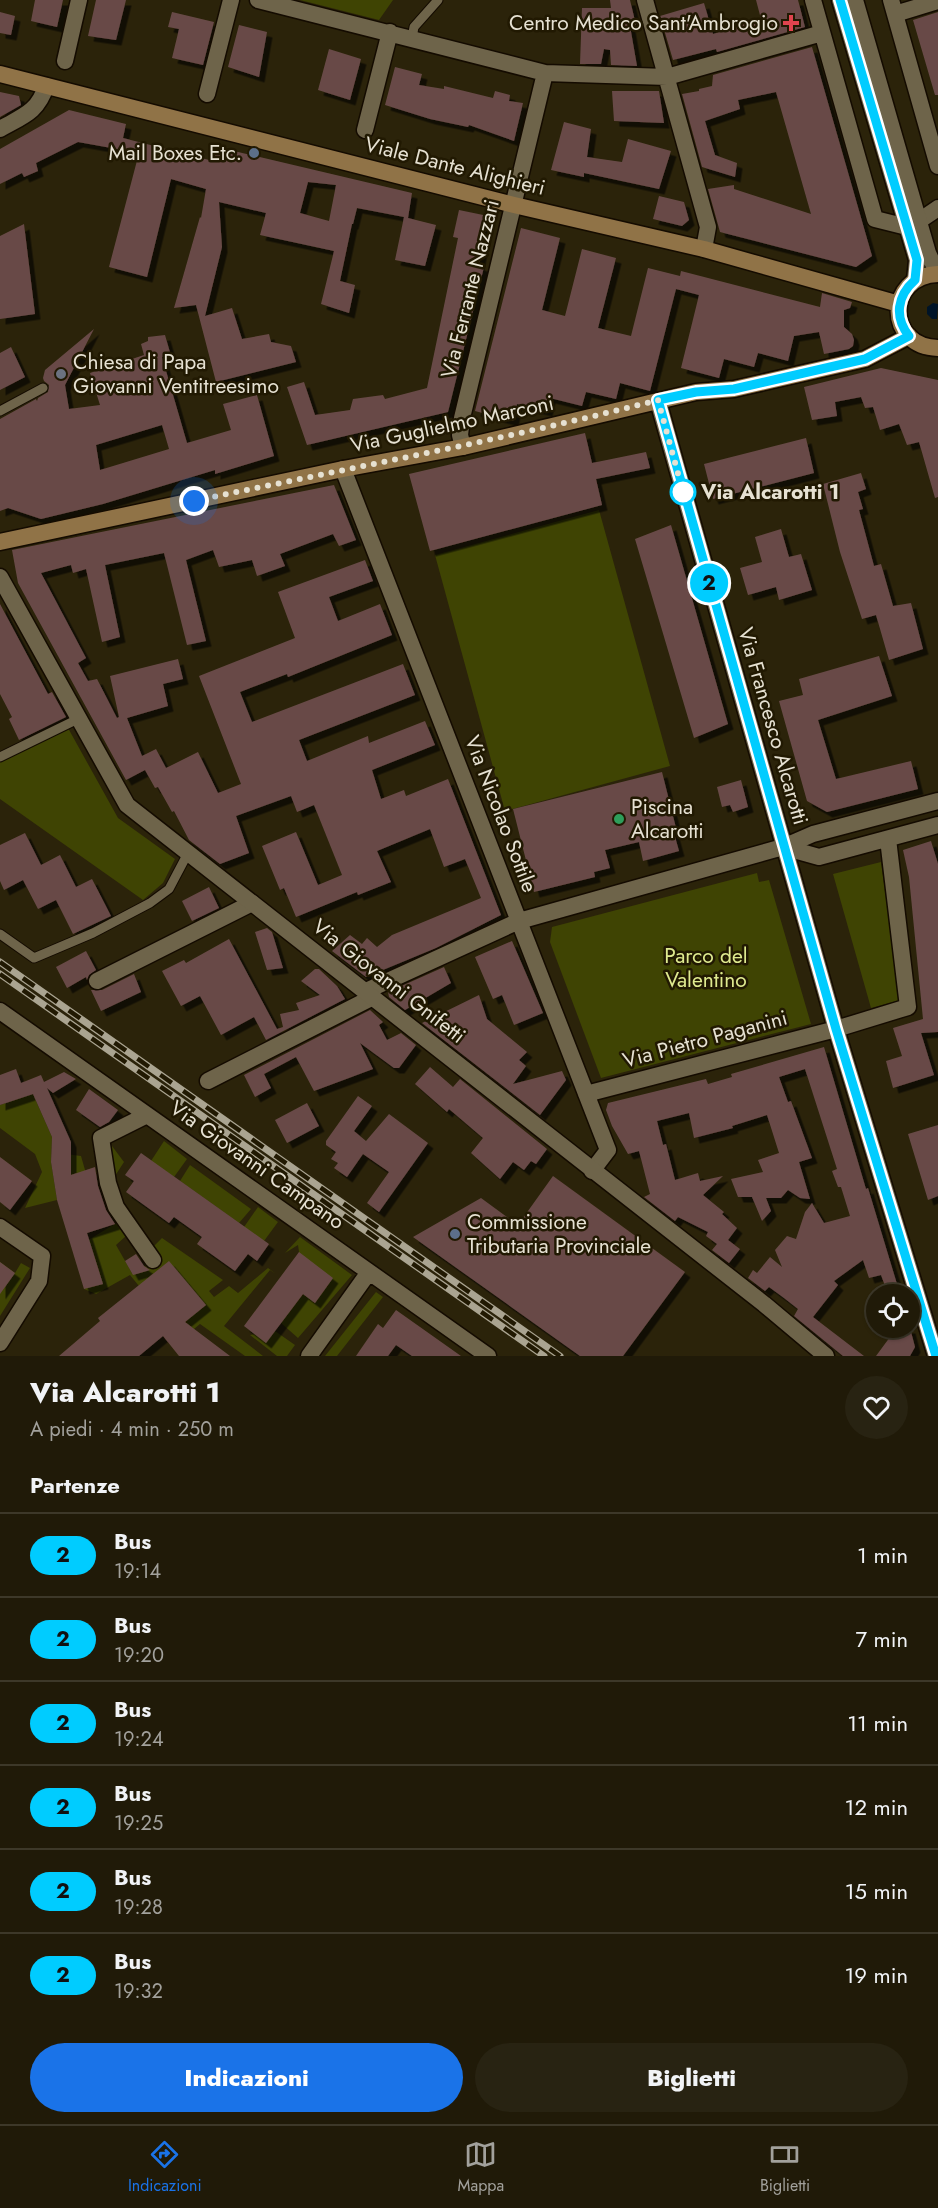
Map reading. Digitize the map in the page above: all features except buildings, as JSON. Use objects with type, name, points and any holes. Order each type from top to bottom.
[{"type":"main road","name":"Viale Dante Alighieri","points":[[0,74],[514,205],[704,249],[899,304]]},
{"type":"main road","points":[[938,274],[915,280],[907,287],[899,304],[900,321],[909,336],[931,347],[938,358]]},
{"type":"main road","name":"Via Guglielmo Marconi","points":[[0,542],[343,469],[463,447],[696,392],[734,389],[865,359],[909,336]]},
{"type":"street","points":[[65,61],[79,0]]},
{"type":"street","points":[[207,94],[231,0]]},
{"type":"street","points":[[258,0],[545,73],[666,77],[822,33]]},
{"type":"street","points":[[645,0],[708,227],[704,249]]},
{"type":"street","points":[[813,0],[875,219],[913,224],[938,208]]},
{"type":"street","points":[[840,0],[913,224],[938,274]]},
{"type":"street","points":[[855,0],[913,224],[917,260],[915,280]]},
{"type":"street","points":[[938,1],[895,5],[938,165]]},
{"type":"street","points":[[365,130],[390,32]]},
{"type":"street","name":"Via Ferrante Nazzari","points":[[463,447],[460,435],[462,418],[545,73]]},
{"type":"street","points":[[0,129],[31,112],[42,99],[46,86]]},
{"type":"street","name":"Via Francesco Alcarotti","points":[[658,400],[836,1029],[937,1355]]},
{"type":"street","name":"Via Nicolao Sottile","points":[[343,469],[608,1150],[592,1171]]},
{"type":"street","name":"Via Giovanni Gnifetti","points":[[0,577],[127,805],[755,1297],[826,1356]]},
{"type":"street","points":[[208,1081],[369,994],[519,921],[783,847],[813,834],[938,801]]},
{"type":"street","points":[[783,847],[819,857],[938,825]]},
{"type":"street","points":[[836,1029],[909,1007],[888,839]]},
{"type":"street","points":[[97,981],[252,903]]},
{"type":"street","name":"Via Giovanni Campano","points":[[0,1011],[488,1356]]},
{"type":"street","name":"Via Pietro Paganini","points":[[586,1094],[836,1029]]},
{"type":"street","points":[[147,1115],[101,1138],[108,1184],[116,1207],[153,1260]]},
{"type":"street","points":[[0,1227],[42,1256],[39,1281],[0,1343]]},
{"type":"street","points":[[309,1356],[369,1272]]},
{"type":"lane","points":[[412,38],[414,27],[438,0]]},
{"type":"lane","points":[[0,411],[43,387]]},
{"type":"lane","points":[[0,757],[78,719]]},
{"type":"lane","points":[[0,934],[34,958],[93,933],[150,903],[169,889],[188,853]]},
{"type":"green space","points":[[300,0],[393,0],[379,20]]},
{"type":"green space","points":[[599,510],[670,766],[505,811],[435,555]]},
{"type":"green space","points":[[68,728],[118,818],[175,859],[163,883],[143,900],[0,799],[0,760]]},
{"type":"green space","points":[[881,862],[900,1000],[871,1008],[833,874]]},
{"type":"green space","name":"Parco del Valentino","points":[[757,873],[759,882],[769,880],[811,1024],[601,1078],[550,942],[552,927]]},
{"type":"green space","points":[[33,1094],[52,1137],[51,1162],[57,1200],[25,1208],[42,1172],[35,1154],[0,1128],[0,1105]]},
{"type":"green space","points":[[164,1141],[187,1159],[174,1177],[151,1161]]},
{"type":"green space","points":[[109,1142],[124,1162],[115,1176]]},
{"type":"green space","points":[[66,1154],[81,1156],[91,1191],[72,1196]]},
{"type":"green space","points":[[190,1165],[251,1209],[239,1223],[180,1181]]},
{"type":"green space","points":[[258,1207],[278,1222],[264,1241],[244,1227]]},
{"type":"green space","points":[[118,1222],[126,1236],[116,1245],[132,1273],[159,1256],[153,1247],[162,1238],[223,1280],[209,1291],[214,1297],[229,1286],[238,1293],[268,1268],[276,1274],[270,1270],[224,1326],[263,1356],[245,1356],[200,1324],[182,1339],[130,1275],[96,1294],[84,1289],[85,1242]]},
{"type":"green space","points":[[300,1237],[352,1275],[298,1338],[281,1323],[288,1313],[299,1252],[298,1245],[285,1253]]},
{"type":"green space","points":[[0,1262],[15,1273],[21,1263],[30,1268],[0,1316]]},
{"type":"green space","points":[[376,1292],[383,1297],[337,1356],[325,1356]]},
{"type":"green space","points":[[275,1331],[295,1345],[287,1356],[277,1356],[250,1335]]},
{"type":"water","points":[[933,303],[938,304],[937,319],[932,319],[927,314],[927,307]]},
{"type":"railway","points":[[0,962],[560,1356]]},
{"type":"railway","points":[[0,974],[544,1356]]},
{"type":"bus line","name":"2","points":[[840,0],[917,260],[915,280],[902,295],[898,313],[903,329],[909,336],[865,359],[734,389],[696,392],[658,400],[783,847],[936,1356]]},
{"type":"place","name":"Centro Medico Sant'Ambrogio","points":[[791,23]]},
{"type":"place","name":"Mail Boxes Etc.","points":[[254,153]]},
{"type":"place","name":"Chiesa di Papa Giovanni Ventitreesimo","points":[[61,374]]},
{"type":"place","name":"Via Alcarotti 1","points":[[683,492]]},
{"type":"place","name":"Piscina Alcarotti","points":[[619,819]]},
{"type":"place","name":"Commissione Tributaria Provinciale","points":[[455,1234]]},
{"type":"route","points":[[194,501],[571,423],[658,400],[683,492]]}]
